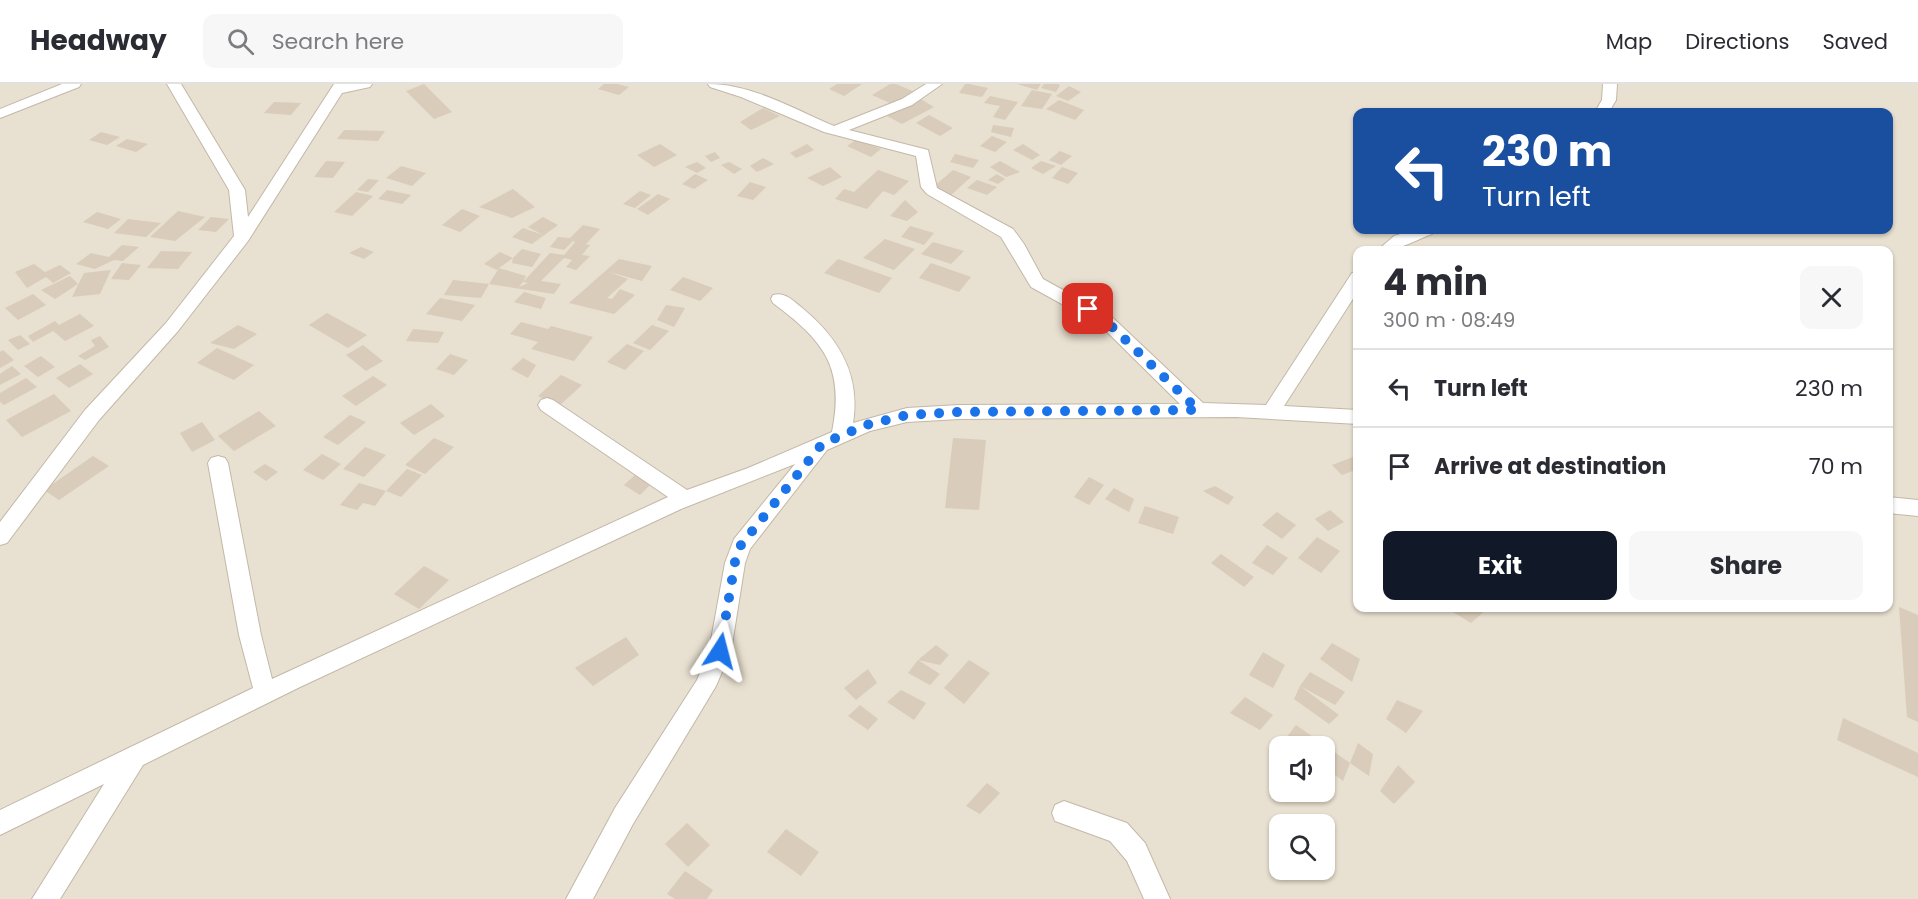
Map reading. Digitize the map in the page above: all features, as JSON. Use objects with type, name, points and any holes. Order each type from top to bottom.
[{"type":"street","points":[[0,114],[74,84]]},
{"type":"street","points":[[174,84],[237,190],[242,237]]},
{"type":"street","points":[[0,537],[92,415],[172,327],[242,237],[340,87],[365,84]]},
{"type":"street","points":[[715,84],[836,130],[923,153],[929,187],[932,191],[1007,233],[1016,241],[1037,282],[1106,321],[1198,410]]},
{"type":"street","points":[[836,130],[907,102],[935,84]]},
{"type":"street","points":[[1604,108],[1609,100],[1610,84]]},
{"type":"street","points":[[1392,246],[1416,234]]},
{"type":"street","points":[[1271,412],[1353,285]]},
{"type":"street","points":[[579,899],[624,816],[709,677],[720,651],[735,562],[741,545],[832,440],[846,394],[842,373],[832,351],[815,326],[779,299]]},
{"type":"street","points":[[547,405],[685,499]]},
{"type":"street","points":[[0,823],[265,693],[685,499],[866,425],[907,415],[959,412],[1198,410],[1353,417]]},
{"type":"street","points":[[218,463],[250,635],[265,693]]},
{"type":"street","points":[[1893,506],[1918,508]]},
{"type":"street","points":[[45,899],[134,758]]},
{"type":"street","points":[[1064,813],[1118,832],[1136,852],[1157,899]]},
{"type":"shaded area","points":[[0,84],[1918,84],[1918,899],[0,899]]},
{"type":"building","points":[[424,84],[452,112],[434,119],[406,91]]},
{"type":"building","points":[[604,84],[629,87],[619,95],[598,89]]},
{"type":"building","points":[[837,84],[862,84],[844,96],[829,89]]},
{"type":"building","points":[[890,84],[896,84],[915,92],[892,104],[872,95]]},
{"type":"building","points":[[965,84],[988,88],[982,97],[959,93]]},
{"type":"building","points":[[1017,84],[1041,84],[1037,90]]},
{"type":"building","points":[[1044,84],[1060,85],[1056,92],[1041,88]]},
{"type":"building","points":[[1069,86],[1081,92],[1068,101],[1056,96]]},
{"type":"building","points":[[1032,90],[1052,94],[1042,109],[1021,106]]},
{"type":"building","points":[[990,96],[1018,102],[1005,120],[993,117],[1000,106],[984,103]]},
{"type":"building","points":[[919,98],[934,107],[902,124],[887,116]]},
{"type":"building","points":[[1059,100],[1084,110],[1075,120],[1046,109]]},
{"type":"building","points":[[274,102],[301,103],[291,115],[264,113]]},
{"type":"building","points":[[763,108],[780,116],[751,130],[740,122]]},
{"type":"building","points":[[929,115],[953,128],[940,136],[916,123]]},
{"type":"building","points":[[993,125],[1014,128],[1011,137],[991,132]]},
{"type":"building","points":[[344,130],[385,131],[378,141],[337,139]]},
{"type":"building","points":[[101,132],[120,137],[107,145],[89,140]]},
{"type":"building","points":[[992,136],[1007,142],[995,152],[980,146]]},
{"type":"building","points":[[127,139],[148,144],[136,152],[116,146]]},
{"type":"building","points":[[857,139],[881,149],[871,157],[847,146]]},
{"type":"building","points":[[660,144],[677,155],[654,167],[637,155]]},
{"type":"building","points":[[807,144],[814,150],[796,158],[790,153]]},
{"type":"building","points":[[1023,144],[1040,155],[1032,160],[1013,150]]},
{"type":"building","points":[[1060,151],[1072,156],[1061,165],[1049,160]]},
{"type":"building","points":[[715,152],[720,158],[711,162],[705,156]]},
{"type":"building","points":[[955,154],[979,160],[973,168],[950,162]]},
{"type":"building","points":[[763,158],[774,164],[757,172],[750,166]]},
{"type":"building","points":[[326,161],[345,162],[333,178],[314,177]]},
{"type":"building","points":[[1000,161],[1020,172],[1006,177],[990,167]]},
{"type":"building","points":[[1041,161],[1056,166],[1043,174],[1031,168]]},
{"type":"building","points":[[697,162],[706,168],[697,173],[685,167]]},
{"type":"building","points":[[729,162],[742,169],[734,174],[721,165]]},
{"type":"building","points":[[401,166],[426,173],[412,186],[386,178]]},
{"type":"building","points":[[830,167],[842,177],[823,186],[807,178]]},
{"type":"building","points":[[1062,167],[1078,173],[1068,184],[1052,178]]},
{"type":"building","points":[[878,170],[909,181],[894,195],[883,191],[867,209],[835,199],[844,189],[854,192]]},
{"type":"building","points":[[953,170],[971,177],[950,196],[932,188]]},
{"type":"building","points":[[695,174],[708,180],[694,189],[682,184]]},
{"type":"building","points":[[997,174],[1005,179],[998,184],[988,180]]},
{"type":"building","points":[[368,179],[379,180],[368,192],[357,190]]},
{"type":"building","points":[[977,180],[997,187],[987,195],[967,188]]},
{"type":"building","points":[[750,182],[766,187],[753,200],[737,196]]},
{"type":"building","points":[[513,189],[535,207],[512,218],[479,207]]},
{"type":"building","points":[[387,190],[411,195],[402,204],[378,199]]},
{"type":"building","points":[[640,191],[651,195],[635,208],[623,204]]},
{"type":"building","points":[[356,192],[373,196],[352,216],[334,212]]},
{"type":"building","points":[[658,194],[670,199],[648,215],[637,209]]},
{"type":"building","points":[[905,200],[918,212],[907,221],[890,216]]},
{"type":"building","points":[[462,209],[480,216],[460,232],[442,225]]},
{"type":"building","points":[[178,211],[205,217],[175,241],[150,237]]},
{"type":"building","points":[[97,212],[121,219],[108,229],[83,222]]},
{"type":"building","points":[[211,217],[229,219],[216,232],[198,230]]},
{"type":"building","points":[[543,217],[558,225],[532,244],[512,237],[523,228],[543,235],[528,227]]},
{"type":"building","points":[[128,219],[161,223],[146,237],[114,233]]},
{"type":"building","points":[[583,225],[600,229],[586,244],[579,243],[590,245],[582,255],[590,256],[576,270],[566,267],[572,260],[564,258],[541,281],[561,284],[554,294],[489,284],[499,268],[526,276],[523,282],[550,253],[564,255],[575,242],[573,241],[564,250],[550,247],[558,237],[570,238]]},
{"type":"building","points":[[910,226],[934,233],[924,245],[901,237]]},
{"type":"building","points":[[885,239],[915,249],[894,270],[863,258]]},
{"type":"building","points":[[933,242],[964,251],[951,264],[921,254]]},
{"type":"building","points":[[122,245],[139,247],[123,261],[114,260],[95,269],[76,264],[91,253],[109,257]]},
{"type":"building","points":[[361,247],[374,252],[364,259],[349,253]]},
{"type":"building","points":[[522,249],[541,254],[532,267],[512,263],[513,258]]},
{"type":"building","points":[[161,251],[192,252],[178,269],[147,268]]},
{"type":"building","points":[[500,252],[513,258],[497,270],[484,264]]},
{"type":"building","points":[[619,259],[652,266],[642,281],[609,272],[628,279],[607,298],[612,299],[620,289],[635,295],[614,314],[569,303]]},
{"type":"building","points":[[838,259],[892,278],[879,293],[824,273]]},
{"type":"building","points":[[122,263],[141,265],[129,280],[111,279]]},
{"type":"building","points":[[931,263],[971,277],[959,292],[919,278]]},
{"type":"building","points":[[34,264],[45,272],[60,265],[71,273],[53,283],[46,277],[27,288],[15,272]]},
{"type":"building","points":[[111,270],[100,294],[72,297],[84,273]]},
{"type":"building","points":[[70,276],[78,284],[55,299],[41,290]]},
{"type":"building","points":[[683,277],[713,288],[700,301],[670,290]]},
{"type":"building","points":[[453,280],[489,284],[481,298],[444,295]]},
{"type":"building","points":[[524,292],[546,298],[541,309],[514,302]]},
{"type":"building","points":[[33,294],[46,305],[18,320],[5,308]]},
{"type":"building","points":[[440,298],[475,305],[462,321],[426,314]]},
{"type":"building","points":[[666,305],[685,308],[674,327],[657,320]]},
{"type":"building","points":[[327,313],[367,335],[348,348],[309,325]]},
{"type":"building","points":[[80,314],[94,326],[65,341],[53,331],[33,342],[28,336],[55,321],[59,325]]},
{"type":"building","points":[[521,322],[548,329],[551,326],[593,337],[574,361],[531,349],[538,342],[510,334]]},
{"type":"building","points":[[238,325],[257,334],[234,349],[210,343]]},
{"type":"building","points":[[652,325],[669,331],[650,350],[633,343]]},
{"type":"building","points":[[413,329],[444,332],[438,343],[406,341]]},
{"type":"building","points":[[20,335],[30,344],[18,350],[8,340]]},
{"type":"building","points":[[100,336],[109,347],[85,360],[78,356],[95,346],[91,340]]},
{"type":"building","points":[[627,344],[644,351],[625,370],[607,362]]},
{"type":"building","points":[[363,345],[383,361],[366,371],[346,355]]},
{"type":"building","points":[[217,348],[254,365],[234,380],[197,363]]},
{"type":"building","points":[[3,350],[14,360],[0,368],[0,352]]},
{"type":"building","points":[[450,354],[468,360],[454,375],[436,369]]},
{"type":"building","points":[[41,356],[55,367],[38,377],[24,366]]},
{"type":"building","points":[[523,358],[536,365],[528,378],[511,369]]},
{"type":"building","points":[[80,364],[93,374],[69,388],[56,378]]},
{"type":"building","points":[[12,366],[21,374],[0,385],[0,374]]},
{"type":"building","points":[[561,375],[582,385],[559,406],[538,396]]},
{"type":"building","points":[[373,376],[387,385],[356,406],[342,396]]},
{"type":"building","points":[[26,378],[37,387],[4,405],[0,402],[0,393]]},
{"type":"building","points":[[54,394],[71,411],[22,437],[6,420]]},
{"type":"building","points":[[431,404],[445,416],[414,435],[400,423]]},
{"type":"building","points":[[259,411],[276,426],[234,451],[218,436]]},
{"type":"building","points":[[350,415],[366,422],[338,445],[323,437]]},
{"type":"building","points":[[202,422],[215,440],[192,452],[180,433]]},
{"type":"building","points":[[434,438],[454,447],[425,474],[405,465]]},
{"type":"building","points":[[953,438],[986,440],[979,510],[945,508]]},
{"type":"building","points":[[365,447],[386,455],[364,477],[343,469]]},
{"type":"building","points":[[322,454],[341,464],[323,480],[303,470]]},
{"type":"building","points":[[93,456],[109,466],[59,500],[44,490]]},
{"type":"building","points":[[1353,457],[1353,471],[1342,475],[1332,465]]},
{"type":"building","points":[[265,464],[278,472],[266,481],[253,472]]},
{"type":"building","points":[[407,469],[422,475],[401,497],[386,491]]},
{"type":"building","points":[[635,475],[650,485],[640,495],[624,485]]},
{"type":"building","points":[[1089,477],[1104,485],[1089,505],[1074,497]]},
{"type":"building","points":[[359,483],[386,491],[375,506],[363,503],[357,510],[340,505]]},
{"type":"building","points":[[1215,486],[1234,497],[1228,505],[1203,491]]},
{"type":"building","points":[[1114,488],[1134,499],[1129,512],[1105,499]]},
{"type":"building","points":[[1145,506],[1179,517],[1173,534],[1138,523]]},
{"type":"building","points":[[1330,510],[1344,522],[1328,531],[1315,519]]},
{"type":"building","points":[[1277,512],[1296,525],[1282,539],[1262,525]]},
{"type":"building","points":[[1317,537],[1340,551],[1321,573],[1298,558]]},
{"type":"building","points":[[1267,545],[1288,558],[1273,575],[1252,563]]},
{"type":"building","points":[[1221,554],[1254,577],[1244,587],[1211,563]]},
{"type":"building","points":[[424,566],[449,580],[419,609],[394,594]]},
{"type":"building","points":[[1899,607],[1918,615],[1918,722],[1907,717]]},
{"type":"building","points":[[1453,612],[1483,612],[1471,623]]},
{"type":"building","points":[[626,637],[639,655],[593,686],[575,668]]},
{"type":"building","points":[[1332,643],[1360,659],[1352,682],[1320,659]]},
{"type":"building","points":[[936,645],[949,655],[940,665],[918,660]]},
{"type":"building","points":[[1263,652],[1285,665],[1273,688],[1249,675]]},
{"type":"building","points":[[918,660],[940,674],[930,685],[908,673]]},
{"type":"building","points":[[969,660],[990,673],[964,704],[944,688]]},
{"type":"building","points":[[868,669],[877,683],[856,700],[844,688]]},
{"type":"building","points":[[1310,672],[1345,692],[1335,705],[1300,686]]},
{"type":"building","points":[[1300,686],[1339,715],[1329,724],[1294,699]]},
{"type":"building","points":[[901,690],[926,703],[914,720],[887,702]]},
{"type":"building","points":[[1245,697],[1273,715],[1260,730],[1230,713]]},
{"type":"building","points":[[1397,700],[1423,711],[1406,733],[1386,719]]},
{"type":"building","points":[[860,705],[878,719],[868,730],[848,716]]},
{"type":"building","points":[[1843,718],[1918,753],[1918,777],[1837,740]]},
{"type":"building","points":[[1296,725],[1312,736],[1288,736]]},
{"type":"building","points":[[1358,743],[1373,754],[1369,776],[1350,763]]},
{"type":"building","points":[[1335,752],[1350,763],[1343,781],[1335,775]]},
{"type":"building","points":[[1398,765],[1415,782],[1394,804],[1380,791]]},
{"type":"building","points":[[987,783],[1000,793],[980,814],[966,806]]},
{"type":"building","points":[[687,823],[710,845],[688,867],[665,844]]},
{"type":"building","points":[[786,829],[819,852],[801,876],[767,852]]},
{"type":"building","points":[[685,871],[713,890],[707,899],[675,899],[667,894]]},
{"type":"route","points":[[720,651],[735,562],[741,545],[822,444],[866,425],[907,415],[959,412],[1198,410],[1106,321],[1088,309]]}]
